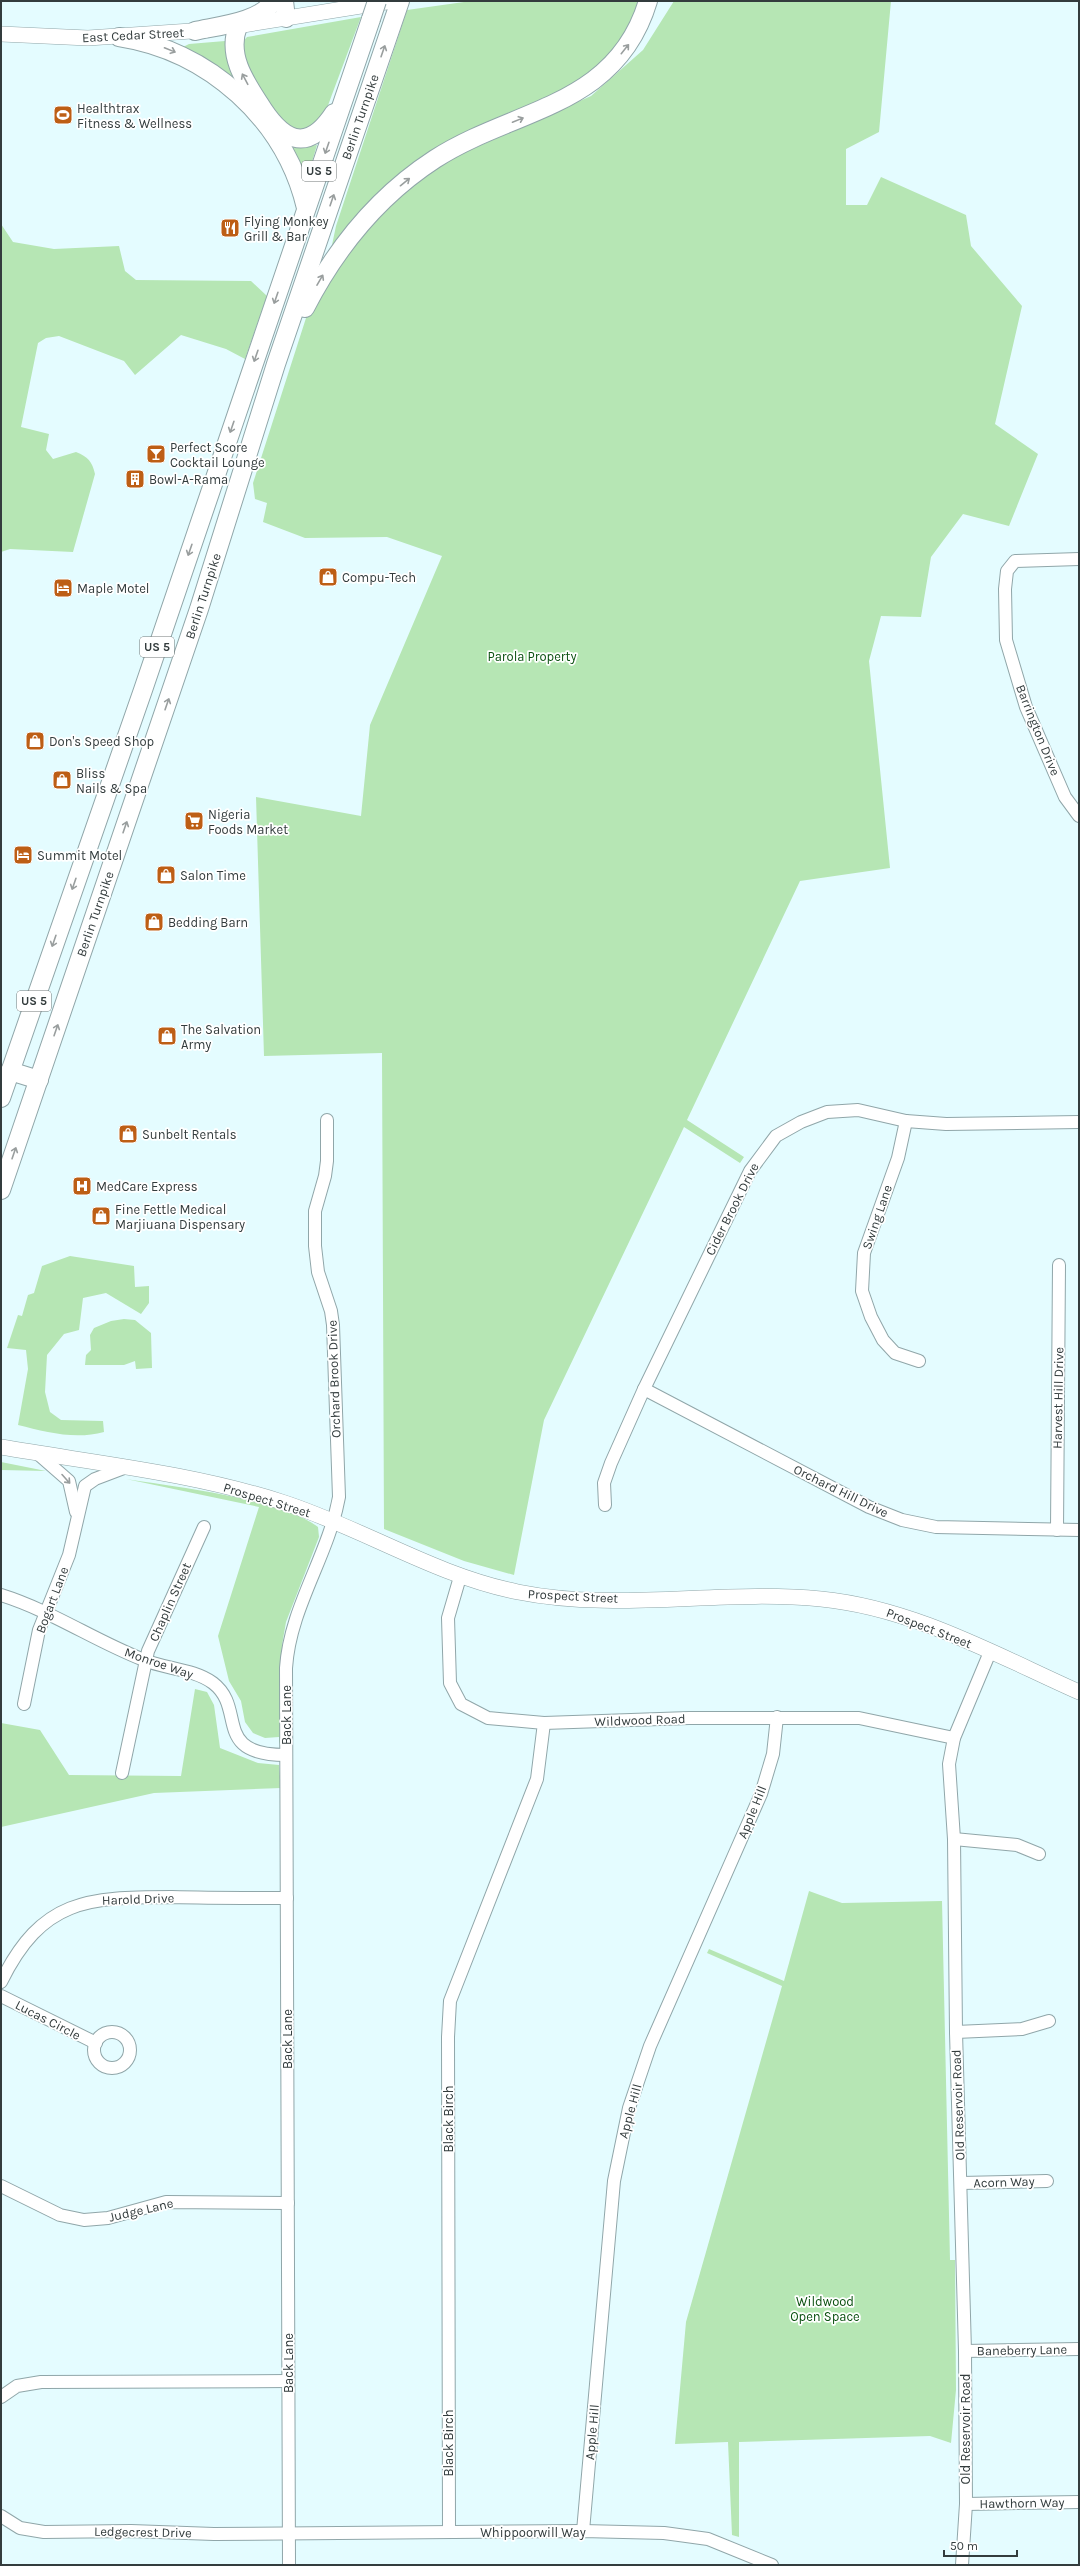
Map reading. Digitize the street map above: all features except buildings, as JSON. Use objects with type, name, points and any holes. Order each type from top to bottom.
[{"type":"highway","points":[[195,31],[256,15],[270,7],[273,1]]},
{"type":"highway","name":"Berlin Turnpike","points":[[1,1098],[143,690],[377,1]]},
{"type":"highway","points":[[276,364],[328,267],[358,227],[380,203],[418,171],[452,149],[542,110],[589,83],[627,48],[639,28],[648,1]]},
{"type":"highway","name":"Berlin Turnpike","points":[[1,1190],[199,609],[276,364],[396,6]]},
{"type":"highway","points":[[238,26],[233,45],[238,66],[295,174],[306,208]]},
{"type":"highway","points":[[119,37],[165,48],[205,68],[240,95],[268,123],[286,136],[300,139],[308,138],[321,130],[344,96]]},
{"type":"highway","points":[[10,1071],[39,1080]]},
{"type":"main road","name":"East Cedar Street","points":[[1,34],[53,37],[119,37],[195,31],[264,22],[285,10],[396,6]]},
{"type":"main road","name":"Prospect Street","points":[[1,1447],[246,1491],[284,1502],[334,1522],[460,1577],[519,1592],[556,1597],[612,1599],[789,1597],[843,1602],[914,1620],[1079,1692]]},
{"type":"street","name":"Barrington Drive","points":[[1079,560],[1015,561],[1007,571],[1005,590],[1006,640],[1026,707],[1065,797],[1079,816]]},
{"type":"street","name":"Cider Brook Drive","points":[[605,1505],[604,1484],[611,1463],[644,1389],[750,1171],[776,1136],[801,1122],[827,1112],[858,1110],[906,1121],[946,1124],[1079,1122]]},
{"type":"street","name":"Orchard Brook Drive","points":[[327,1120],[326,1176],[315,1211],[315,1246],[318,1272],[331,1311],[333,1325],[339,1485],[339,1497],[334,1522]]},
{"type":"street","name":"Swing Lane","points":[[906,1121],[898,1158],[864,1253],[862,1291],[871,1317],[883,1340],[895,1353],[919,1360]]},
{"type":"street","name":"Harvest Hill Drive","points":[[1057,1530],[1059,1265]]},
{"type":"street","name":"Orchard Hill Drive","points":[[644,1389],[869,1507],[902,1520],[936,1527],[1079,1530]]},
{"type":"street","name":"Bogart Lane","points":[[37,1453],[69,1481],[77,1521]]},
{"type":"street","name":"Bogart Lane","points":[[24,1704],[39,1630],[69,1555],[85,1486],[95,1479],[124,1468]]},
{"type":"street","name":"Back Lane","points":[[289,2565],[286,1668],[290,1635],[298,1608],[334,1522]]},
{"type":"street","name":"Chaplin Street","points":[[122,1774],[145,1661],[151,1643],[204,1527]]},
{"type":"street","name":"Wildwood Road","points":[[460,1577],[448,1618],[450,1683],[461,1704],[488,1718],[544,1723],[777,1717],[859,1718],[954,1738]]},
{"type":"street","name":"Monroe Way","points":[[1,1595],[45,1612],[145,1661],[210,1681],[226,1699],[234,1732],[242,1743],[266,1754],[286,1755]]},
{"type":"street","name":"Old Reservoir Road","points":[[962,2565],[966,2504],[965,2351],[956,2032],[954,1839],[949,1764],[954,1738],[990,1652]]},
{"type":"street","name":"Apple Hill","points":[[583,2531],[614,2181],[629,2108],[650,2046],[761,1794],[773,1754],[777,1717]]},
{"type":"street","name":"Black Birch","points":[[449,2532],[448,2037],[450,2001],[537,1779],[544,1723]]},
{"type":"street","points":[[954,1839],[1017,1844],[1039,1854]]},
{"type":"street","name":"Harold Drive","points":[[1,1982],[16,1954],[38,1928],[66,1910],[89,1901],[131,1897],[287,1898]]},
{"type":"street","name":"Lucas Circle","points":[[1,1996],[96,2043]]},
{"type":"street","points":[[956,2032],[1022,2029],[1049,2021]]},
{"type":"street","name":"Acorn Way","points":[[961,2183],[1047,2181]]},
{"type":"street","name":"Judge Lane","points":[[1,2186],[60,2215],[84,2220],[108,2218],[166,2202],[288,2203]]},
{"type":"street","name":"Baneberry Lane","points":[[965,2351],[1079,2349]]},
{"type":"street","points":[[1,2397],[17,2386],[41,2382],[288,2380]]},
{"type":"street","name":"Hawthorn Way","points":[[966,2504],[1079,2502]]},
{"type":"street","name":"Ledgecrest Drive","points":[[1,2516],[10,2523],[32,2531],[289,2534]]},
{"type":"street","name":"Whippoorwill Way","points":[[289,2534],[583,2531],[664,2533],[708,2540],[772,2565]]},
{"type":"green space","points":[[471,1],[642,1],[627,37],[584,79],[395,183],[332,245],[336,226],[407,10]]},
{"type":"green space","name":"Parola Property","points":[[674,1],[891,1],[879,132],[846,149],[846,205],[867,205],[881,177],[966,215],[971,246],[1022,306],[995,424],[1038,454],[1009,526],[963,514],[931,557],[921,617],[881,616],[869,661],[890,868],[800,881],[687,1120],[744,1157],[740,1163],[684,1127],[544,1420],[514,1575],[464,1561],[384,1529],[382,1053],[264,1056],[256,797],[361,816],[370,725],[442,556],[387,537],[305,538],[263,522],[267,503],[255,499],[253,483],[306,318],[345,255],[371,225],[395,200],[425,176],[459,155],[591,96],[643,50]]},
{"type":"green space","points":[[361,17],[321,124],[298,132],[280,120],[253,81],[240,45],[247,37]]},
{"type":"green space","points":[[225,41],[257,105],[181,48],[189,44]]},
{"type":"green space","points":[[280,136],[298,147],[317,145],[306,182]]},
{"type":"green space","points":[[1,224],[13,242],[54,249],[119,246],[125,271],[136,280],[251,281],[267,296],[245,359],[226,349],[181,335],[135,375],[124,361],[59,336],[46,338],[38,343],[21,427],[49,434],[46,450],[53,459],[76,452],[89,460],[95,474],[73,552],[10,549],[1,552]]},
{"type":"green space","points":[[70,1256],[134,1266],[135,1287],[149,1286],[149,1303],[141,1314],[106,1293],[83,1298],[79,1330],[64,1334],[47,1355],[45,1392],[50,1412],[61,1420],[103,1421],[104,1432],[93,1434],[61,1434],[18,1425],[28,1369],[26,1350],[7,1348],[18,1315],[22,1316],[28,1295],[34,1293],[42,1266]]},
{"type":"green space","points":[[124,1319],[135,1320],[151,1333],[152,1368],[136,1369],[135,1361],[124,1365],[85,1365],[86,1355],[91,1350],[90,1335],[94,1328],[111,1321]]},
{"type":"green space","points":[[1,1462],[46,1471],[1,1470]]},
{"type":"green space","points":[[126,1479],[198,1490],[253,1501],[279,1508],[301,1517],[318,1527],[319,1537],[286,1622],[282,1645],[281,1739],[279,1744],[279,1737],[265,1738],[253,1733],[245,1722],[241,1701],[229,1681],[218,1636],[259,1507]]},
{"type":"green space","points":[[195,1689],[207,1692],[214,1705],[220,1748],[258,1763],[279,1765],[281,1788],[154,1793],[1,1827],[1,1723],[40,1730],[69,1775],[181,1776]]},
{"type":"green space","name":"Wildwood Open Space","points":[[809,1891],[842,1903],[942,1901],[950,2260],[955,2260],[956,2390],[951,2443],[930,2436],[739,2442],[739,2537],[732,2535],[728,2442],[675,2444],[686,2322],[782,1986],[707,1953],[709,1949],[784,1981]]},
{"type":"place","name":"Healthtrax Fitness & Wellness","points":[[63,115]]},
{"type":"place","name":"Flying Monkey Grill & Bar","points":[[230,228]]},
{"type":"place","name":"Perfect Score Cocktail Lounge","points":[[156,454]]},
{"type":"place","name":"Bowl-A-Rama","points":[[135,479]]},
{"type":"place","name":"Compu-Tech","points":[[328,577]]},
{"type":"place","name":"Maple Motel","points":[[63,588]]},
{"type":"place","name":"Don's Speed Shop","points":[[35,741]]},
{"type":"place","name":"Bliss Nails & Spa","points":[[62,780]]},
{"type":"place","name":"Nigeria Foods Market","points":[[194,821]]},
{"type":"place","name":"Summit Motel","points":[[23,855]]},
{"type":"place","name":"Salon Time","points":[[166,875]]},
{"type":"place","name":"Bedding Barn","points":[[154,922]]},
{"type":"place","name":"The Salvation Army","points":[[167,1036]]},
{"type":"place","name":"Sunbelt Rentals","points":[[128,1134]]},
{"type":"place","name":"MedCare Express","points":[[82,1186]]},
{"type":"place","name":"Fine Fettle Medical Marjiuana Dispensary","points":[[101,1216]]}]
